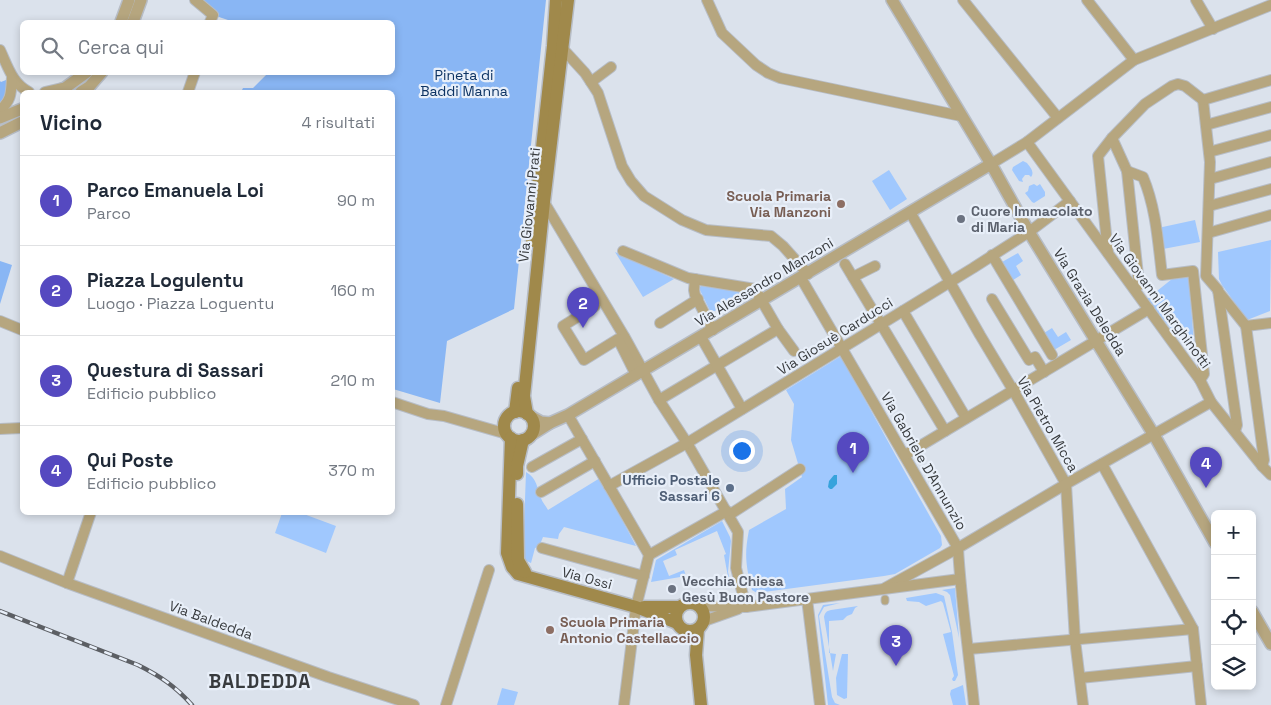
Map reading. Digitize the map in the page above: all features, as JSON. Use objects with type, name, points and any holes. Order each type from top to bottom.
[{"type":"main road","name":"Via Giovanni Prati","points":[[524,414],[535,204],[553,46],[556,0]]},
{"type":"main road","name":"Via Giovanni Prati","points":[[524,414],[524,396],[544,202],[568,0]]},
{"type":"main road","points":[[524,414],[534,425],[515,435],[507,418],[524,414]]},
{"type":"main road","name":"Via Ossi","points":[[515,435],[518,560],[530,578],[636,607],[680,626]]},
{"type":"main road","points":[[696,655],[680,626],[676,614],[679,607],[688,603],[694,603],[702,611],[696,655],[701,705]]},
{"type":"main road","name":"Via Ossi","points":[[636,607],[679,607]]},
{"type":"main road","points":[[680,626],[691,631],[701,625]]},
{"type":"street","points":[[122,20],[129,0]]},
{"type":"street","points":[[134,20],[141,0]]},
{"type":"street","points":[[195,0],[213,15],[211,20]]},
{"type":"street","points":[[707,0],[722,33],[756,65],[768,73],[780,78],[962,116]]},
{"type":"street","points":[[963,0],[1058,118]]},
{"type":"street","points":[[1087,0],[1134,60]]},
{"type":"street","points":[[1196,0],[1213,29]]},
{"type":"street","name":"Via Grazia Deledda","points":[[893,1],[991,164],[1029,232],[1154,435],[1211,537]]},
{"type":"street","points":[[991,164],[1027,142],[1134,60],[1271,5]]},
{"type":"street","points":[[1250,14],[1271,14]]},
{"type":"street","name":"Via Gabriele D'Annunzio","points":[[563,49],[585,73],[598,93],[622,166],[631,181],[644,196],[682,220],[706,230],[771,236],[784,246],[804,276],[842,348],[958,548],[974,705]]},
{"type":"street","points":[[0,50],[12,77],[25,90]]},
{"type":"street","points":[[590,82],[611,67]]},
{"type":"street","points":[[61,90],[83,75]]},
{"type":"street","points":[[84,90],[99,75]]},
{"type":"street","points":[[189,90],[194,75]]},
{"type":"street","points":[[0,110],[7,104],[11,94],[12,77]]},
{"type":"street","points":[[1203,100],[1271,80]]},
{"type":"street","points":[[1108,254],[1098,156],[1112,138],[1145,104],[1178,84],[1185,86],[1203,100],[1210,162],[1206,276]]},
{"type":"street","points":[[1206,125],[1271,106]]},
{"type":"street","points":[[0,118],[20,110]]},
{"type":"street","points":[[0,133],[20,123]]},
{"type":"street","points":[[1209,152],[1271,135]]},
{"type":"street","points":[[1112,138],[1127,171],[1139,285],[1134,288]]},
{"type":"street","name":"Via Giovanni Marghinotti","points":[[1027,142],[1200,380],[1211,402],[1271,475]]},
{"type":"street","points":[[1210,179],[1271,162]]},
{"type":"street","name":"Via Alessandro Manzoni","points":[[515,435],[568,415],[991,164]]},
{"type":"street","points":[[1127,171],[1143,178],[1150,193],[1162,275],[1193,271],[1206,276],[1246,326],[1264,460],[1262,466]]},
{"type":"street","points":[[1209,206],[1271,189]]},
{"type":"street","name":"Via Giosuè Carducci","points":[[610,486],[687,443],[973,268],[1029,232],[1070,201]]},
{"type":"street","points":[[544,202],[640,373]]},
{"type":"street","name":"Via Pietro Micca","points":[[910,212],[1066,484],[1075,640],[1083,705]]},
{"type":"street","points":[[1208,232],[1271,215]]},
{"type":"street","points":[[624,251],[688,278],[754,289],[778,329],[794,351]]},
{"type":"street","points":[[992,255],[1052,355]]},
{"type":"street","points":[[845,264],[945,431]]},
{"type":"street","points":[[853,277],[875,266]]},
{"type":"street","points":[[1193,271],[1204,374],[1200,380]]},
{"type":"street","points":[[695,279],[694,290],[713,330]]},
{"type":"street","points":[[1218,290],[1237,426],[1235,431]]},
{"type":"street","points":[[660,323],[698,299]]},
{"type":"street","points":[[992,299],[1029,360],[1035,356],[1044,372]]},
{"type":"street","points":[[595,306],[564,326],[584,360],[618,339],[687,443],[738,532],[736,568],[746,607]]},
{"type":"street","points":[[905,455],[1149,309]]},
{"type":"street","points":[[903,311],[966,418]]},
{"type":"street","points":[[0,321],[20,329]]},
{"type":"street","points":[[1246,326],[1271,323]]},
{"type":"street","points":[[659,400],[778,329]]},
{"type":"street","points":[[701,337],[742,409]]},
{"type":"street","points":[[885,588],[1211,402]]},
{"type":"street","points":[[395,403],[428,414],[444,416],[515,435]]},
{"type":"street","points":[[524,414],[541,422],[550,423]]},
{"type":"street","points":[[568,415],[649,555],[636,607],[624,705]]},
{"type":"street","points":[[0,429],[20,428]]},
{"type":"street","points":[[532,467],[582,439]]},
{"type":"street","points":[[541,492],[595,461]]},
{"type":"street","points":[[1102,464],[1193,630],[1201,705]]},
{"type":"street","points":[[649,555],[728,513],[800,469]]},
{"type":"street","points":[[67,583],[90,515]]},
{"type":"street","points":[[542,548],[644,576]]},
{"type":"street","name":"Via Baldedda","points":[[0,556],[67,583],[320,674],[414,705]]},
{"type":"street","points":[[446,705],[489,570]]},
{"type":"street","points":[[698,606],[746,607],[960,579]]},
{"type":"street","points":[[807,599],[820,705]]},
{"type":"street","points":[[701,625],[746,607]]},
{"type":"street","points":[[1256,618],[1271,644]]},
{"type":"street","points":[[969,649],[1193,630]]},
{"type":"street","points":[[1080,678],[1197,666]]},
{"type":"shaded area","points":[[1023,161],[1027,163],[1032,173],[1031,177],[1025,175],[1022,179],[1023,182],[1019,181],[1012,170],[1013,167]]},
{"type":"shaded area","points":[[889,170],[907,199],[890,210],[872,181]]},
{"type":"shaded area","points":[[1034,184],[1037,186],[1040,184],[1045,192],[1045,196],[1034,203],[1025,193],[1028,191],[1029,186]]},
{"type":"shaded area","points":[[1195,220],[1200,242],[1163,249],[1158,228]]},
{"type":"shaded area","points":[[1271,240],[1270,311],[1247,320],[1219,279],[1218,252]]},
{"type":"shaded area","points":[[615,252],[674,279],[643,297]]},
{"type":"shaded area","points":[[1018,253],[1023,261],[1016,266],[1021,275],[1013,280],[1002,262]]},
{"type":"shaded area","points":[[1189,277],[1195,359],[1147,299],[1172,279]]},
{"type":"shaded area","points":[[701,286],[742,291],[743,295],[711,313],[699,288]]},
{"type":"shaded area","points":[[1052,328],[1058,337],[1066,332],[1071,340],[1054,350],[1044,333]]},
{"type":"shaded area","points":[[841,356],[941,536],[942,545],[940,548],[895,574],[757,593],[752,590],[747,567],[746,554],[749,530],[786,509],[785,489],[802,477],[791,440],[794,404],[786,390]]},
{"type":"shaded area","points":[[526,472],[535,480],[548,510],[600,478],[636,546],[564,527],[558,539],[543,537],[539,547],[535,548],[531,563],[527,561],[523,555]]},
{"type":"shaded area","points":[[834,475],[837,475],[837,484],[830,489],[828,487],[829,481]]},
{"type":"shaded area","points":[[281,515],[306,515],[336,526],[326,553],[275,533]]},
{"type":"shaded area","points":[[722,521],[731,541],[728,572],[732,588],[730,588],[724,555],[726,554],[717,531],[675,550],[677,555],[663,561],[669,576],[684,570],[686,576],[651,582],[656,560]]},
{"type":"shaded area","points":[[955,588],[959,638],[950,595],[942,590]]},
{"type":"shaded area","points":[[936,593],[944,596],[952,632],[958,675],[955,681],[952,679],[954,676],[943,634],[951,632],[943,603],[941,601],[926,606],[919,602],[907,601],[906,598]]},
{"type":"shaded area","points":[[840,603],[824,607],[819,616],[832,697],[835,703],[840,705],[828,705],[818,615],[823,605]]},
{"type":"shaded area","points":[[858,606],[852,614],[843,620],[829,621],[829,647],[825,613],[831,610]]},
{"type":"shaded area","points":[[830,653],[836,654],[833,671]]},
{"type":"shaded area","points":[[842,654],[848,654],[847,698],[844,699],[837,695],[836,678]]},
{"type":"shaded area","points":[[963,685],[966,705],[953,705],[950,694],[951,690]]},
{"type":"shaded area","points":[[502,688],[518,692],[514,705],[497,705]]},
{"type":"green space","name":"Pineta di Baddi Manna","points":[[195,0],[546,0],[514,309],[447,341],[440,403],[395,390],[395,90],[242,90],[243,88],[253,88],[266,75],[395,75],[395,20],[228,20],[213,15]]},
{"type":"green space","points":[[6,80],[7,94],[0,105],[0,81]]},
{"type":"green space","points":[[0,261],[12,265],[0,304]]},
{"type":"railway","points":[[0,611],[138,665],[167,682],[192,705]]},
{"type":"place","name":"Scuola Primaria Via Manzoni","points":[[841,204]]},
{"type":"place","name":"Cuore Immacolato di Maria","points":[[961,219]]},
{"type":"place","name":"Piazza Logulentu","points":[[583,328]]},
{"type":"place","name":"Parco Emanuela Loi","points":[[853,473]]},
{"type":"place","name":"Ufficio Postale Sassari 6","points":[[730,488]]},
{"type":"place","name":"Qui Poste","points":[[1206,488]]},
{"type":"place","name":"Vecchia Chiesa Gesù Buon Pastore","points":[[672,589]]},
{"type":"place","name":"Scuola Primaria Antonio Castellaccio","points":[[550,630]]},
{"type":"place","name":"Questura di Sassari","points":[[896,666]]},
{"type":"district","name":"BALDEDDA","points":[[260,681]]}]
